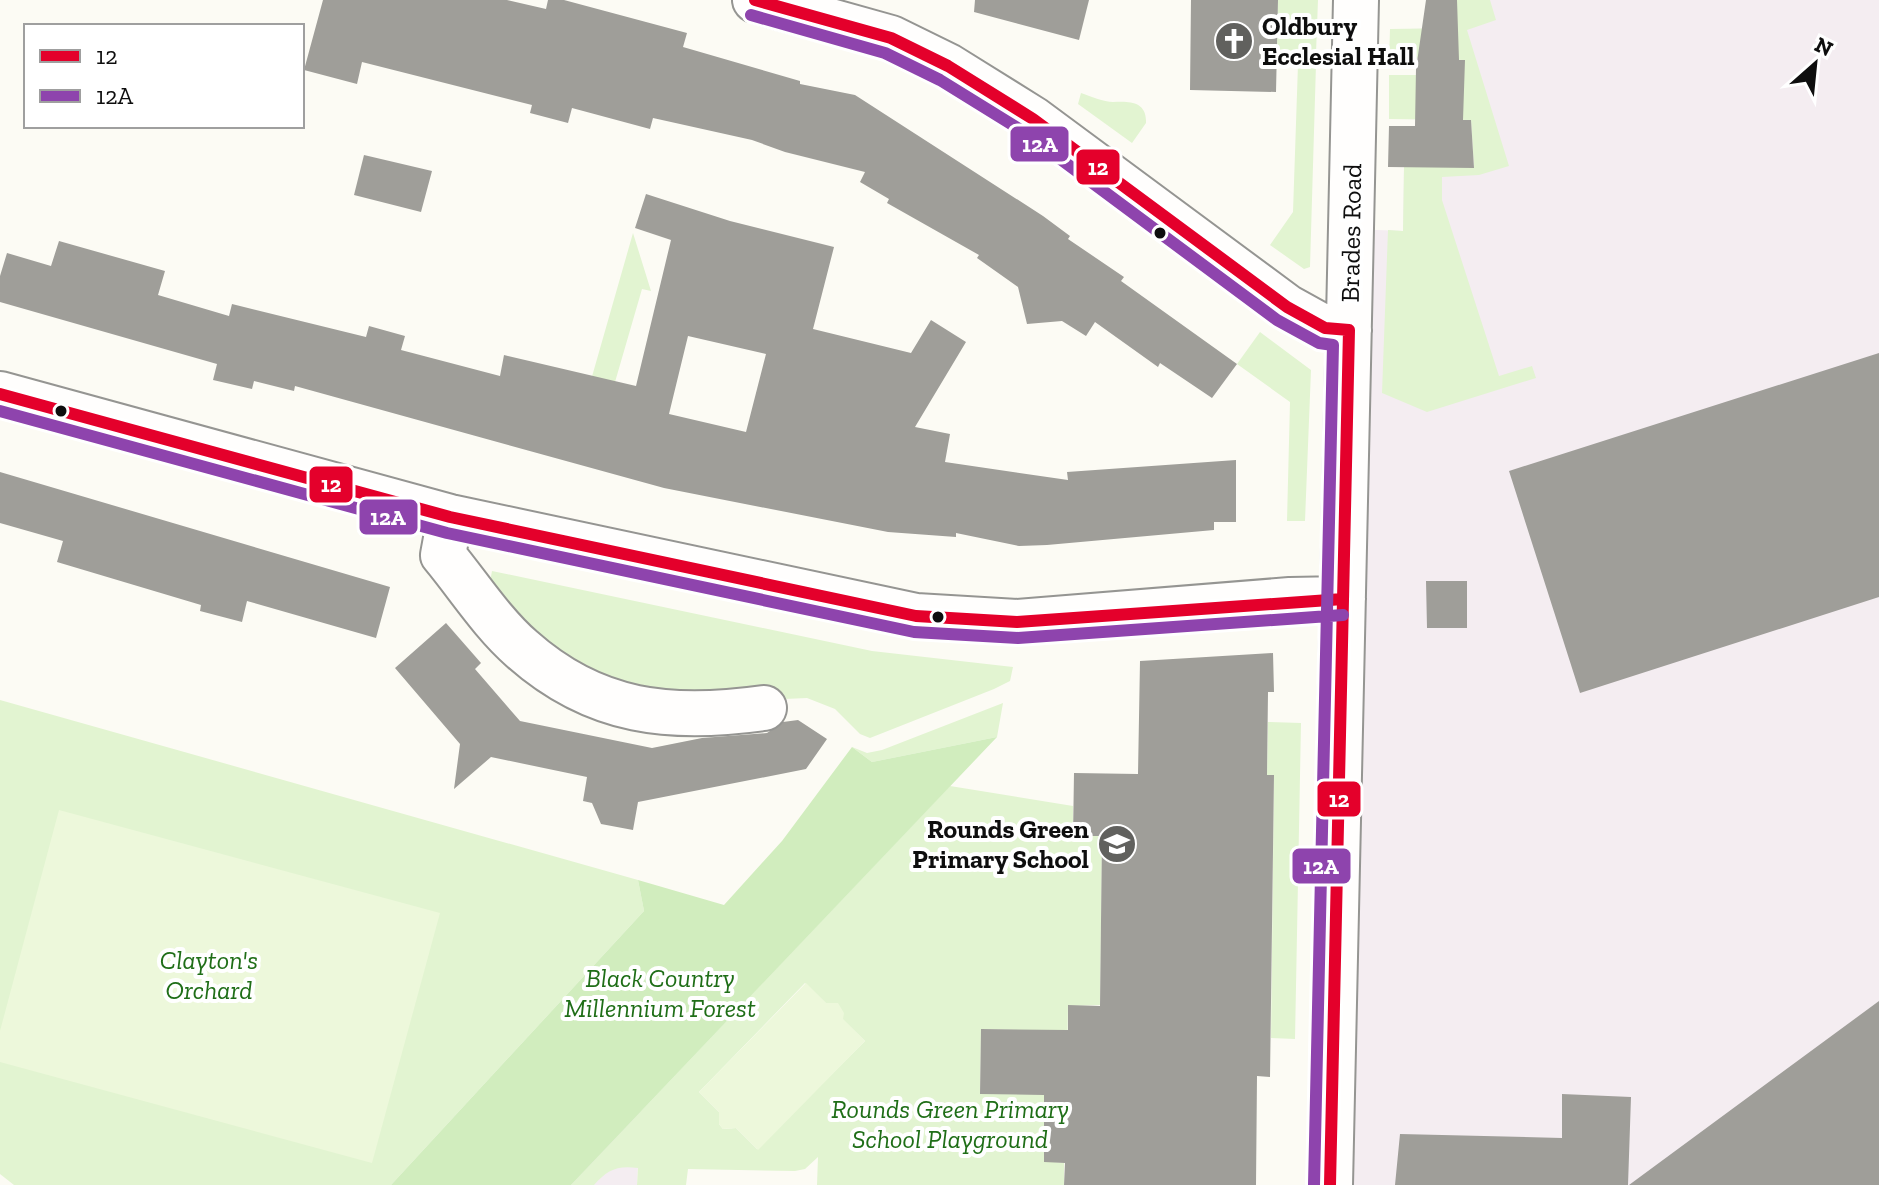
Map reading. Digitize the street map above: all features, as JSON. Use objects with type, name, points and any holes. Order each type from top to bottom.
[{"type":"street","points":[[755,0],[891,38],[948,66],[1033,119],[1287,307],[1325,328],[1349,330]]},
{"type":"street","name":"Brades Road","points":[[1330,1185],[1356,0]]},
{"type":"street","points":[[0,394],[450,517],[916,616],[1017,622],[1290,600],[1343,599]]},
{"type":"street","points":[[450,517],[443,555],[520,648],[564,682],[609,703],[657,713],[711,716],[764,708]]},
{"type":"shaded area","points":[[1457,0],[1879,0],[1879,1185],[1330,1185],[1352,229],[1403,231],[1404,167],[1474,167],[1471,120],[1401,119],[1416,79],[1417,59],[1408,29],[1458,28]]},
{"type":"shaded area","points":[[641,1110],[637,1185],[571,1185]]},
{"type":"green space","points":[[1278,0],[1318,0],[1316,53],[1277,51]]},
{"type":"green space","points":[[1457,0],[1490,0],[1496,20],[1467,30],[1509,166],[1479,175],[1442,177],[1442,200],[1499,376],[1532,366],[1536,378],[1427,412],[1382,393],[1388,230],[1403,231],[1404,167],[1474,167],[1471,120],[1389,119],[1389,75],[1416,75],[1464,60],[1417,58],[1417,64],[1389,63],[1390,29],[1457,28]]},
{"type":"green space","points":[[1298,64],[1316,64],[1310,267],[1304,269],[1270,245],[1293,212]]},
{"type":"green space","points":[[1081,93],[1105,101],[1136,104],[1144,110],[1146,123],[1132,143],[1078,104]]},
{"type":"green space","points":[[633,233],[651,291],[642,289],[604,420],[583,408]]},
{"type":"green space","points":[[1260,332],[1311,370],[1305,521],[1287,521],[1290,402],[1237,364]]},
{"type":"green space","points":[[492,571],[872,651],[1013,667],[1010,681],[994,689],[870,738],[860,734],[835,709],[807,698],[711,702],[574,673],[489,587]]},
{"type":"green space","name":"Clayton's Orchard","points":[[0,700],[638,880],[644,911],[391,1185],[14,1185],[0,1174]]},
{"type":"green space","points":[[1003,703],[997,737],[872,762],[852,747],[867,753],[882,750]]},
{"type":"green space","points":[[1268,722],[1301,723],[1295,1039],[1271,1038],[1274,776],[1267,775]]},
{"type":"green space","name":"Black Country Millennium Forest","points":[[997,737],[571,1185],[391,1185],[644,911],[638,880],[724,905],[782,841],[852,747],[872,762]]},
{"type":"green space","name":"Rounds Green Primary School Playground","points":[[950,786],[1073,806],[1073,835],[1102,836],[1100,1005],[1068,1006],[1067,1066],[1044,1137],[1044,1161],[1064,1163],[1064,1185],[817,1185],[818,1157],[805,1169],[795,1171],[688,1169],[686,1185],[637,1185],[638,1168],[631,1167],[613,1170],[594,1185],[571,1185]],"holes":[[[805,983],[865,1041],[757,1149],[736,1128],[723,1129],[719,1124],[719,1112],[699,1092]],[[981,1029],[1021,1030],[980,1094],[980,1093]]]},
{"type":"green space","points":[[59,810],[440,913],[372,1163],[0,1062],[0,1031]]},
{"type":"green space","points":[[806,983],[826,1003],[838,1003],[844,1013],[843,1019],[865,1041],[758,1150],[736,1128],[723,1129],[719,1124],[719,1112],[699,1092]]},
{"type":"building","points":[[323,0],[507,0],[546,9],[548,0],[564,0],[687,33],[683,47],[800,81],[800,84],[855,95],[1043,216],[1070,236],[1068,239],[1124,277],[1121,281],[1237,364],[1212,398],[1160,363],[1158,367],[1095,322],[1086,336],[1062,321],[1027,324],[1018,287],[977,258],[979,255],[887,203],[889,199],[860,182],[865,172],[785,152],[752,140],[653,118],[650,129],[572,108],[568,123],[530,113],[532,105],[362,62],[357,84],[304,70]]},
{"type":"building","points":[[975,0],[1089,0],[1079,40],[974,12]]},
{"type":"building","name":"Oldbury Ecclesial Hall","points":[[1191,0],[1278,0],[1276,92],[1190,90]]},
{"type":"building","points":[[1426,0],[1457,0],[1459,60],[1465,60],[1463,120],[1471,120],[1474,168],[1388,167],[1389,126],[1415,126],[1416,69]]},
{"type":"building","points":[[364,155],[432,171],[421,212],[354,195]]},
{"type":"building","points":[[646,194],[730,221],[834,247],[813,329],[911,353],[931,320],[966,342],[915,427],[950,434],[945,462],[1068,480],[1067,472],[1236,460],[1236,522],[1214,522],[1214,530],[1019,546],[956,533],[956,537],[888,532],[664,488],[295,386],[294,391],[254,381],[252,389],[213,380],[217,364],[0,302],[0,276],[7,253],[51,266],[59,241],[165,271],[158,295],[229,316],[232,304],[366,337],[369,326],[405,336],[401,350],[500,376],[504,355],[636,386],[671,240],[635,228]],"holes":[[[688,336],[766,354],[746,432],[669,414]]]},
{"type":"building","points":[[1879,353],[1879,597],[1580,693],[1509,471]]},
{"type":"building","points":[[0,472],[390,587],[376,638],[247,601],[242,622],[200,611],[201,605],[57,562],[63,541],[0,523]]},
{"type":"building","points":[[1426,581],[1467,581],[1467,628],[1427,628]]},
{"type":"building","points":[[446,623],[481,663],[475,669],[520,721],[652,748],[702,738],[767,733],[783,722],[798,720],[827,739],[806,769],[638,802],[633,830],[601,824],[592,803],[583,801],[587,777],[491,757],[454,789],[460,744],[395,668]]},
{"type":"building","points":[[1273,653],[1274,692],[1268,692],[1267,775],[1274,775],[1270,1077],[1257,1076],[1256,1185],[1064,1185],[1065,1163],[1044,1162],[1044,1095],[980,1094],[981,1029],[1068,1030],[1068,1005],[1100,1006],[1102,836],[1073,836],[1074,773],[1138,774],[1140,661]]},
{"type":"building","points":[[1879,1001],[1879,1185],[1629,1185]]},
{"type":"building","points":[[1562,1094],[1631,1097],[1628,1185],[1395,1185],[1400,1134],[1562,1138]]},
{"type":"transit line","name":"12","points":[[755,0],[891,38],[948,66],[1033,119],[1287,307],[1325,328],[1349,330],[1330,1185]]},
{"type":"transit line","name":"12A","points":[[751,15],[885,53],[940,80],[1024,132],[1277,320],[1319,343],[1333,345],[1314,1185]]},
{"type":"transit line","name":"12","points":[[0,394],[450,517],[916,616],[1017,622],[1343,599]]},
{"type":"transit line","name":"12A","points":[[0,411],[447,533],[914,632],[1018,638],[1343,615]]},
{"type":"place","name":"Oldbury Ecclesial Hall","points":[[1234,41]]},
{"type":"place","name":"Rounds Green Primary School","points":[[1117,844]]}]
